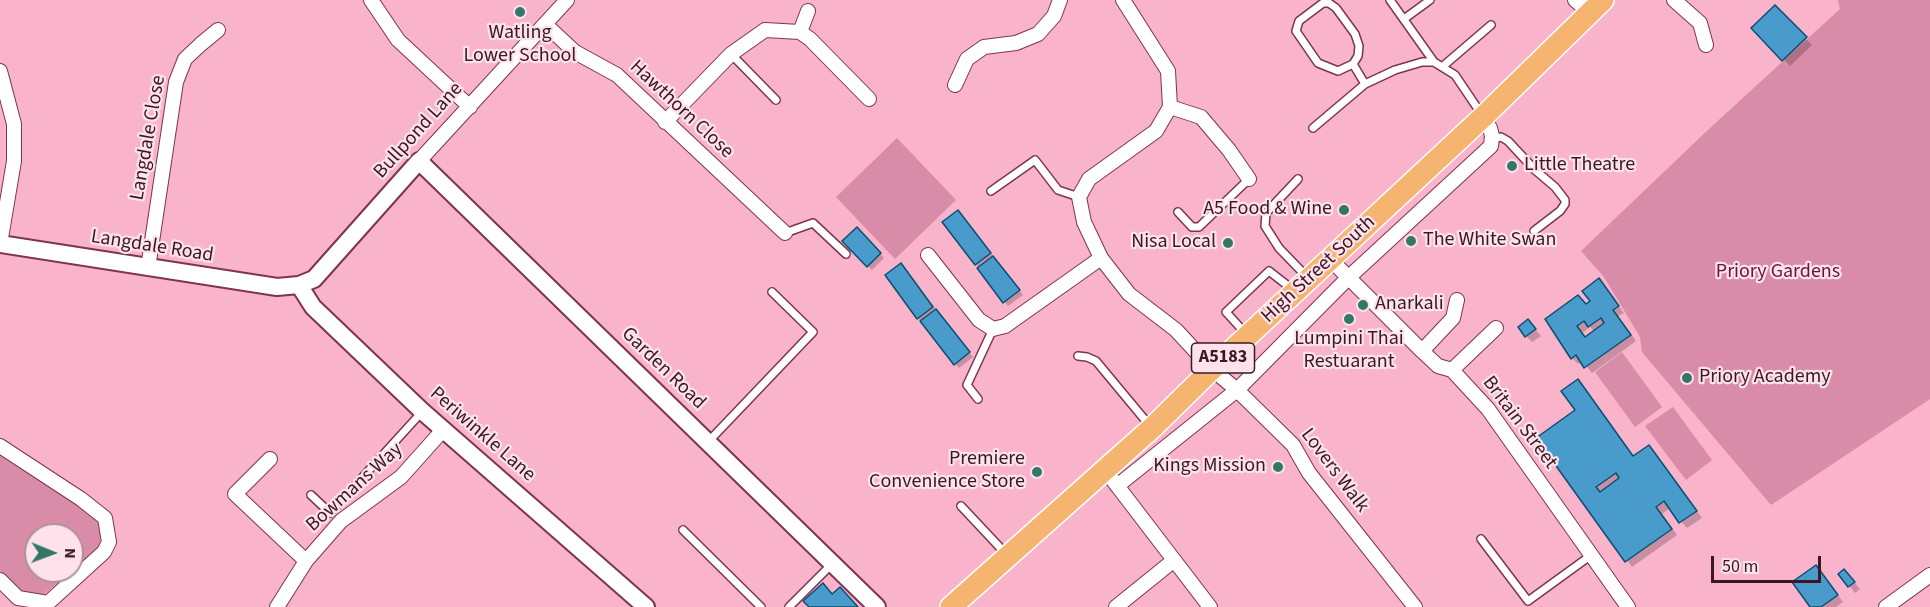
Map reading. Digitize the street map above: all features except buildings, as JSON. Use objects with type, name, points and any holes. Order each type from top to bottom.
[{"type":"main road","name":"High Street South","points":[[951,607],[1009,557],[1111,478],[1152,428],[1247,336],[1483,117],[1589,4]]},
{"type":"street","points":[[371,0],[398,40],[470,107]]},
{"type":"street","name":"Bullpond Lane","points":[[299,285],[314,279],[567,0]]},
{"type":"street","points":[[955,85],[967,59],[984,47],[1016,43],[1038,34],[1054,16],[1060,0]]},
{"type":"street","points":[[1079,197],[1089,179],[1156,131],[1170,106],[1168,71],[1123,0]]},
{"type":"street","points":[[1674,0],[1700,23],[1706,45]]},
{"type":"street","points":[[800,32],[808,11]]},
{"type":"street","name":"Hawthorn Close","points":[[545,24],[575,52],[617,75],[785,233]]},
{"type":"street","name":"Langdale Close","points":[[148,268],[176,82],[185,59],[218,30]]},
{"type":"street","points":[[665,122],[731,54],[765,30],[800,32],[810,39],[869,99]]},
{"type":"street","points":[[0,71],[14,124],[14,152],[0,244]]},
{"type":"street","points":[[1170,106],[1202,117],[1249,179]]},
{"type":"street","points":[[1209,607],[1111,478],[1237,390],[1348,278],[1491,146],[1490,129],[1483,117]]},
{"type":"street","name":"Garden Road","points":[[419,161],[877,607]]},
{"type":"street","name":"Lovers Walk","points":[[1079,197],[1084,222],[1101,258],[1129,294],[1176,330],[1212,369],[1293,445],[1309,473],[1415,607]]},
{"type":"street","name":"Langdale Road","points":[[0,244],[277,287],[299,285]]},
{"type":"street","points":[[928,255],[979,320],[993,329],[1005,326],[1101,258]]},
{"type":"street","name":"Britain Street","points":[[1331,260],[1422,351],[1438,366],[1452,370],[1488,408],[1628,607]]},
{"type":"street","name":"Periwinkle Lane","points":[[299,285],[313,307],[422,411],[638,604]]},
{"type":"street","points":[[1422,351],[1453,318],[1457,300]]},
{"type":"street","points":[[1452,370],[1496,328]]},
{"type":"street","name":"Bowmans Way","points":[[278,607],[306,561],[341,521],[401,477],[443,430]]},
{"type":"street","points":[[0,446],[81,499],[105,518],[109,542],[104,552],[49,605],[17,602],[0,580]]},
{"type":"street","points":[[270,459],[235,494],[306,561]]},
{"type":"street","points":[[1116,607],[1173,561]]},
{"type":"street","points":[[1886,607],[1930,575]]},
{"type":"lane","points":[[1390,0],[1434,62],[1455,75],[1483,117]]},
{"type":"lane","points":[[1404,20],[1430,0]]},
{"type":"lane","points":[[1323,3],[1329,3],[1336,8],[1355,34],[1359,46],[1358,56],[1353,64],[1338,71],[1318,63],[1296,31],[1299,21],[1323,3]]},
{"type":"lane","points":[[1442,68],[1491,25]]},
{"type":"lane","points":[[731,54],[776,100]]},
{"type":"lane","points":[[1313,128],[1365,84],[1395,69],[1422,62],[1434,62]]},
{"type":"lane","points":[[1353,64],[1365,84]]},
{"type":"lane","points":[[1491,139],[1501,137],[1508,141],[1535,170],[1555,187],[1565,200],[1560,211],[1534,231]]},
{"type":"lane","points":[[991,192],[1035,159],[1058,190],[1079,197]]},
{"type":"lane","points":[[1178,212],[1192,227],[1199,227],[1249,179]]},
{"type":"lane","points":[[1298,179],[1266,213],[1265,226],[1268,234],[1303,285]]},
{"type":"lane","points":[[785,233],[813,223],[846,254]]},
{"type":"lane","points":[[1247,336],[1226,312],[1269,271],[1303,285]]},
{"type":"lane","points":[[708,442],[813,332],[772,292]]},
{"type":"lane","points":[[978,399],[967,385],[993,329]]},
{"type":"lane","points":[[1078,356],[1096,361],[1152,428]]},
{"type":"lane","points":[[311,495],[330,513],[422,411]]},
{"type":"lane","points":[[961,506],[1009,557]]},
{"type":"lane","points":[[683,530],[761,607]]},
{"type":"lane","points":[[1481,539],[1528,601],[1590,556]]},
{"type":"lane","points":[[789,607],[833,563]]},
{"type":"green space","name":"Priory Gardens","points":[[1838,0],[1930,0],[1930,399],[1771,505],[1642,352],[1640,337],[1604,277],[1581,251],[1710,128],[1840,9]]},
{"type":"green space","points":[[897,138],[956,200],[895,259],[836,197]]},
{"type":"green space","points":[[1622,352],[1662,407],[1635,427],[1595,372]]},
{"type":"green space","points":[[1673,407],[1712,460],[1686,480],[1645,426]]},
{"type":"green space","points":[[0,451],[96,518],[102,534],[99,547],[84,560],[84,523],[24,523],[24,583],[58,583],[43,595],[28,595],[16,589],[0,571]]},
{"type":"place","name":"Watling Lower School","points":[[520,12]]},
{"type":"place","name":"Little Theatre","points":[[1512,166]]},
{"type":"place","name":"A5 Food & Wine","points":[[1344,210]]},
{"type":"place","name":"The White Swan","points":[[1411,241]]},
{"type":"place","name":"Nisa Local","points":[[1228,243]]},
{"type":"place","name":"Anarkali","points":[[1363,305]]},
{"type":"place","name":"Lumpini Thai Restuarant","points":[[1349,319]]},
{"type":"place","name":"Priory Academy","points":[[1687,378]]},
{"type":"place","name":"Kings Mission","points":[[1278,467]]},
{"type":"place","name":"Premiere Convenience Store","points":[[1037,472]]}]
